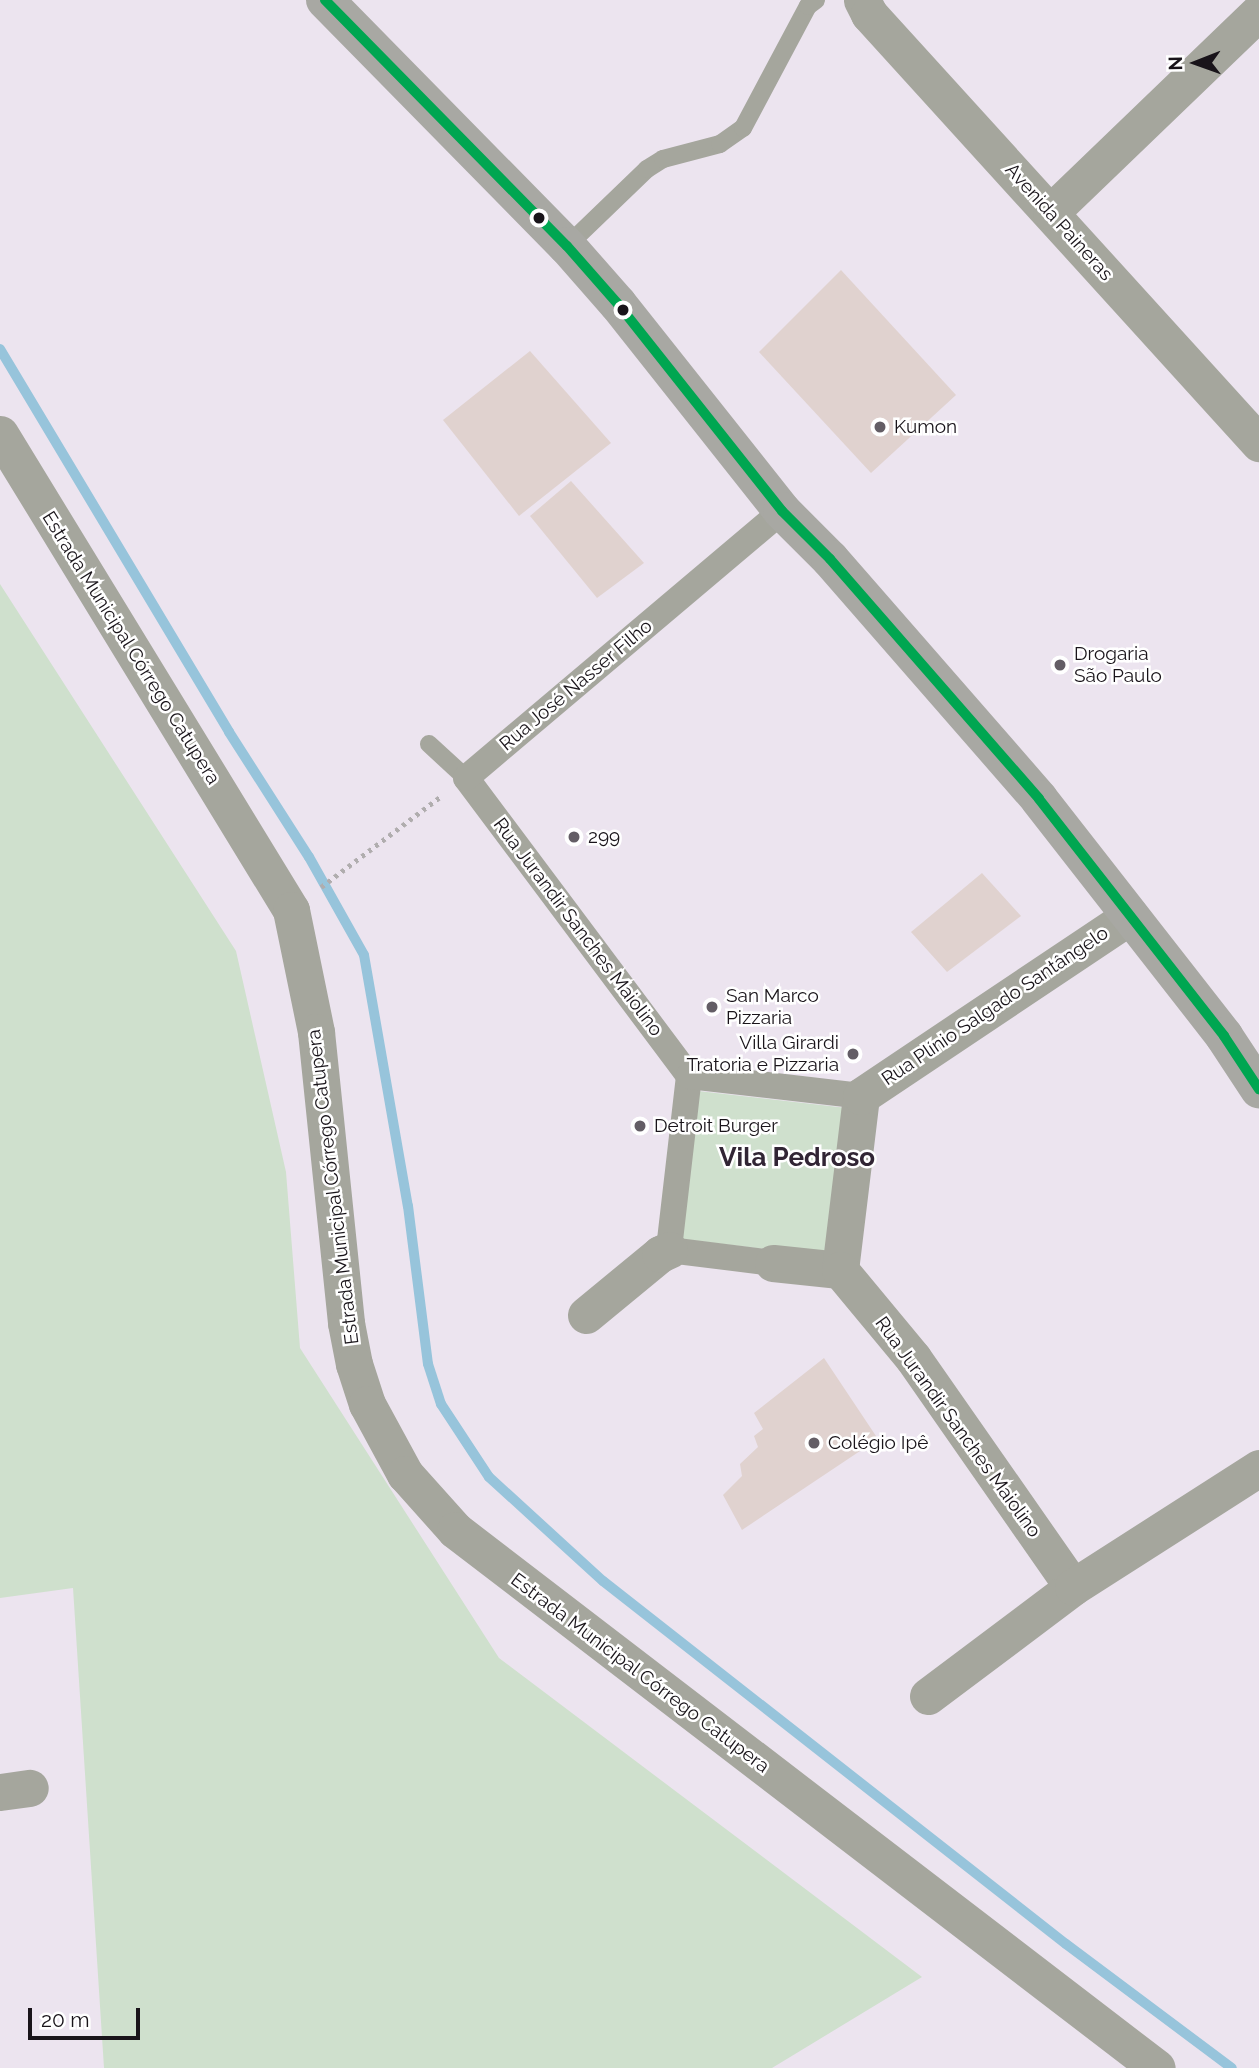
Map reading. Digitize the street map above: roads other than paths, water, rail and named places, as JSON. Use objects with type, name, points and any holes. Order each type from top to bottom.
[{"type":"main road","points":[[325,0],[567,246],[618,304],[782,511],[830,559],[1039,799],[1224,1036],[1259,1089]]},
{"type":"street","name":"Avenida Paineras","points":[[862,0],[869,15],[1259,443]]},
{"type":"street","points":[[1051,212],[1259,12]]},
{"type":"street","name":"Estrada Municipal Córrego Catupera","points":[[0,434],[292,910],[316,1032],[348,1333],[367,1404],[405,1474],[454,1530],[1157,2068]]},
{"type":"street","name":"Rua José Nasser Filho","points":[[466,778],[782,511]]},
{"type":"street","name":"Rua Jurandir Sanches Maiolino","points":[[466,778],[689,1076]]},
{"type":"street","name":"Rua Plínio Salgado Santângelo","points":[[861,1096],[1129,916]]},
{"type":"street","points":[[586,1315],[660,1254],[669,1250],[840,1270],[861,1096],[689,1076],[669,1250]]},
{"type":"street","name":"Rua Jurandir Sanches Maiolino","points":[[840,1270],[913,1358],[1073,1587]]},
{"type":"street","points":[[929,1696],[1073,1587],[1259,1468]]},
{"type":"lane","points":[[567,246],[647,169],[663,159],[720,144],[743,128],[808,6],[816,0]]},
{"type":"lane","points":[[429,744],[466,778]]},
{"type":"waterway","points":[[0,349],[229,732],[309,857],[364,955],[408,1206],[428,1364],[441,1404],[489,1477],[603,1581],[1066,1944],[1232,2068]]},
{"type":"place","name":"Kumon","points":[[880,427]]},
{"type":"place","name":"Drogaria São Paulo","points":[[1060,665]]},
{"type":"place","name":"299","points":[[574,837]]},
{"type":"place","name":"San Marco Pizzaria","points":[[712,1007]]},
{"type":"place","name":"Villa Girardi Tratoria e Pizzaria","points":[[853,1054]]},
{"type":"place","name":"Detroit Burger","points":[[640,1126]]},
{"type":"place","name":"Colégio Ipê","points":[[814,1443]]},
{"type":"district","name":"Vila Pedroso","points":[[797,1158]]}]
